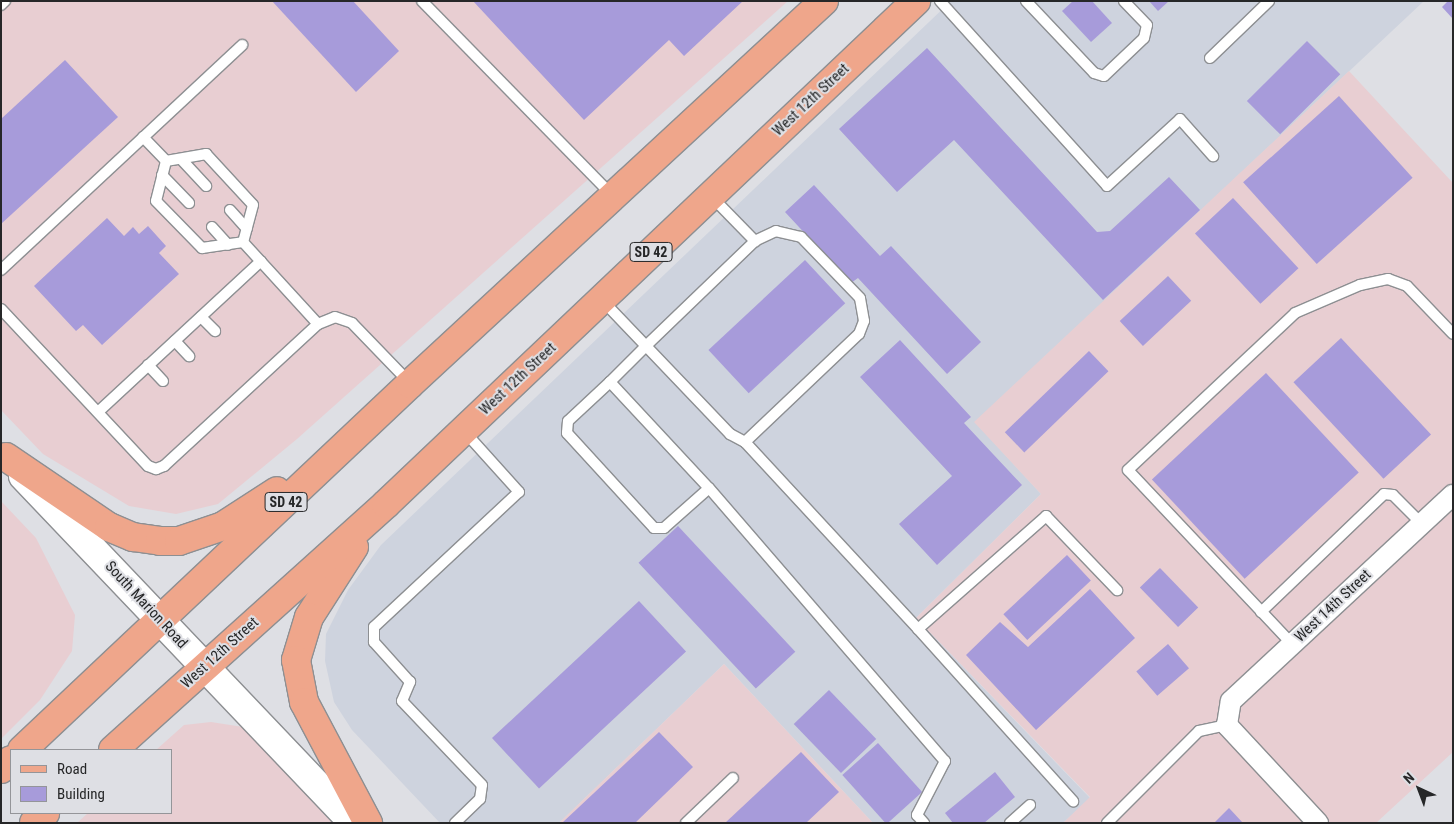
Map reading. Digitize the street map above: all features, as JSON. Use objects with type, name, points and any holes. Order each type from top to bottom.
[{"type":"main road","name":"West 12th Street","points":[[114,749],[386,504],[916,1]]},
{"type":"main road","name":"SD 42","points":[[23,749],[612,195],[822,2]]},
{"type":"main road","points":[[4,455],[109,527],[133,537],[180,540],[223,526],[267,500],[410,384]]},
{"type":"main road","name":"South Marion Road","points":[[4,455],[353,823]]},
{"type":"main road","points":[[368,823],[304,702],[296,660],[308,617],[321,594],[386,504]]},
{"type":"main road","points":[[34,823],[44,814]]},
{"type":"street","name":"West 14th Street","points":[[1227,725],[1231,701],[1453,495]]},
{"type":"street","points":[[1227,725],[1318,823]]},
{"type":"lane","points":[[1,5],[5,1]]},
{"type":"lane","points":[[422,1],[612,195]]},
{"type":"lane","points":[[940,1],[1107,186],[1180,119],[1213,156]]},
{"type":"lane","points":[[1026,1],[1094,73],[1104,76],[1144,38],[1147,25],[1124,1]]},
{"type":"lane","points":[[1210,58],[1268,1]]},
{"type":"lane","points":[[1,270],[242,45]]},
{"type":"lane","points":[[143,137],[166,161]]},
{"type":"lane","points":[[166,161],[206,154],[253,205],[244,242]]},
{"type":"lane","points":[[181,159],[206,186]]},
{"type":"lane","points":[[166,161],[156,201],[202,248],[244,242]]},
{"type":"lane","points":[[162,175],[188,202]]},
{"type":"lane","points":[[710,195],[755,241]]},
{"type":"lane","points":[[230,210],[247,229]]},
{"type":"lane","points":[[212,227],[228,245]]},
{"type":"lane","points":[[709,488],[664,528],[654,528],[567,433],[568,421],[755,241],[776,231],[801,237],[860,298],[864,321],[860,334],[745,442]]},
{"type":"lane","points":[[244,242],[318,324]]},
{"type":"lane","points":[[98,412],[261,261]]},
{"type":"lane","points":[[1292,644],[1128,470],[1295,313],[1351,288],[1388,279],[1407,286],[1453,334]]},
{"type":"lane","points":[[602,300],[730,434],[745,442],[918,629],[1073,801]]},
{"type":"lane","points":[[1,309],[148,466],[156,469],[164,466],[256,376],[318,324],[336,317],[352,323],[410,384]]},
{"type":"lane","points":[[201,317],[215,331]]},
{"type":"lane","points":[[175,341],[189,356]]},
{"type":"lane","points":[[148,366],[162,381]]},
{"type":"lane","points":[[610,382],[709,488],[945,760],[916,815],[924,823]]},
{"type":"lane","points":[[455,823],[480,799],[482,785],[402,701],[410,682],[374,642],[374,627],[519,492],[464,431]]},
{"type":"lane","points":[[1261,612],[1384,494],[1393,495],[1422,524]]},
{"type":"lane","points":[[918,629],[1046,516],[1117,590]]},
{"type":"lane","points":[[1107,823],[1199,731],[1227,725]]},
{"type":"lane","points":[[686,823],[733,778]]},
{"type":"lane","points":[[1010,823],[1030,805]]},
{"type":"shaded area","points":[[1,1],[788,1],[297,439],[218,504],[176,514],[129,506],[43,454],[1,410]]},
{"type":"shaded area","points":[[951,1],[1424,1],[975,422],[1041,494],[916,618],[1090,798],[1063,823],[873,823],[724,664],[559,823],[440,823],[352,730],[334,702],[325,661],[326,634],[348,590],[381,545]]},
{"type":"shaded area","points":[[1349,71],[1453,183],[1453,752],[1376,823],[1063,823],[1090,797],[916,618],[1041,494],[974,422]]},
{"type":"shaded area","points":[[1,501],[36,538],[75,615],[72,651],[40,700],[1,739]]},
{"type":"shaded area","points":[[724,664],[873,823],[559,823]]},
{"type":"shaded area","points":[[211,722],[243,727],[335,823],[77,823],[87,814],[172,814],[172,749],[157,749],[184,725]]},
{"type":"building","points":[[272,1],[353,1],[399,51],[356,92]]},
{"type":"building","points":[[473,1],[743,1],[684,56],[669,40],[584,120]]},
{"type":"building","points":[[1073,1],[1092,1],[1112,23],[1091,42],[1062,11]]},
{"type":"building","points":[[1149,1],[1169,1],[1158,11]]},
{"type":"building","points":[[1448,1],[1453,1],[1453,19],[1442,7]]},
{"type":"building","points":[[1307,41],[1340,74],[1280,134],[1247,101]]},
{"type":"building","points":[[927,48],[1097,232],[1110,231],[1169,177],[1200,210],[1103,300],[954,140],[897,192],[839,129]]},
{"type":"building","points":[[65,60],[118,117],[1,224],[1,119]]},
{"type":"building","points":[[1339,96],[1413,178],[1317,264],[1243,182]]},
{"type":"building","points":[[814,185],[880,256],[891,246],[981,342],[947,374],[858,278],[851,283],[785,212]]},
{"type":"building","points":[[1233,198],[1298,268],[1260,304],[1195,233]]},
{"type":"building","points":[[107,218],[124,236],[133,227],[139,234],[148,226],[166,246],[159,253],[179,274],[102,345],[83,325],[76,331],[34,286]]},
{"type":"building","points":[[805,260],[845,303],[749,393],[708,350]]},
{"type":"building","points":[[1168,276],[1191,301],[1143,346],[1120,321]]},
{"type":"building","points":[[1341,338],[1431,435],[1383,479],[1293,382]]},
{"type":"building","points":[[900,340],[971,417],[964,423],[1022,485],[937,565],[899,524],[952,476],[860,377]]},
{"type":"building","points":[[1089,351],[1108,371],[1024,452],[1005,432]]},
{"type":"building","points":[[1266,373],[1359,472],[1245,579],[1152,479]]},
{"type":"building","points":[[678,526],[795,652],[756,689],[639,563]]},
{"type":"building","points":[[1067,555],[1091,581],[1027,640],[1003,614]]},
{"type":"building","points":[[1160,568],[1198,608],[1178,627],[1140,587]]},
{"type":"building","points":[[1090,589],[1135,638],[1036,730],[966,655],[1000,622],[1028,647]]},
{"type":"building","points":[[639,601],[686,651],[539,789],[492,738]]},
{"type":"building","points":[[1168,644],[1189,668],[1157,696],[1136,672]]},
{"type":"building","points":[[829,690],[876,739],[841,773],[794,724]]},
{"type":"building","points":[[659,732],[693,767],[635,823],[562,823]]},
{"type":"building","points":[[878,743],[922,792],[888,823],[885,823],[842,775]]},
{"type":"building","points":[[801,752],[839,792],[806,823],[725,823]]},
{"type":"building","points":[[995,772],[1015,797],[984,823],[953,823],[945,813]]},
{"type":"building","points":[[1229,808],[1243,823],[1214,823]]}]
